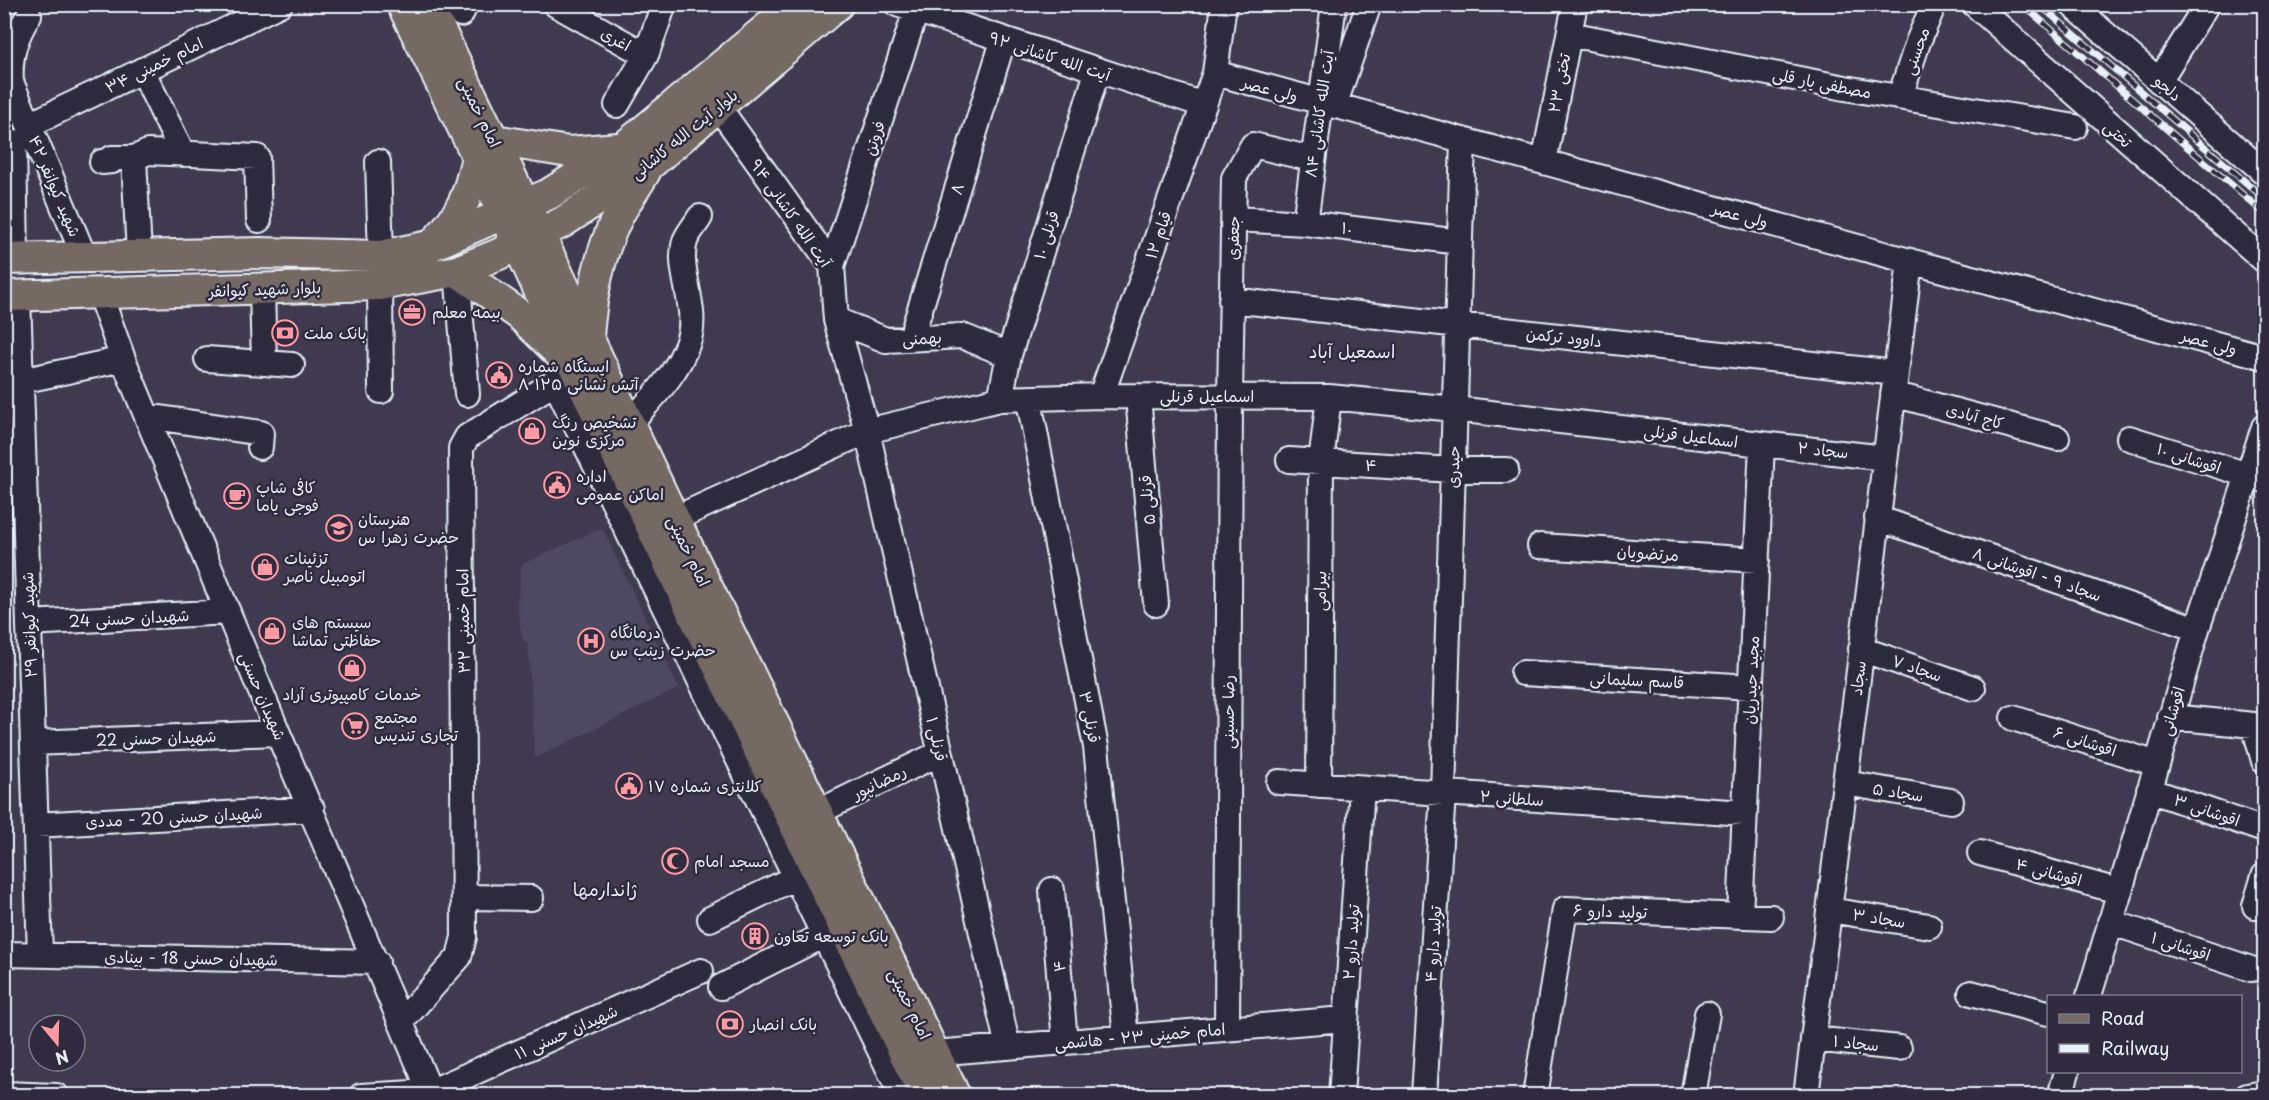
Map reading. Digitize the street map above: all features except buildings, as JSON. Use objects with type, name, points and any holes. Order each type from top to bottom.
[{"type":"main road","name":"امام خمینی","points":[[402,4],[486,148]]},
{"type":"main road","name":"امام خمینی","points":[[427,4],[486,148],[529,239],[588,337],[628,425],[955,1095]]},
{"type":"main road","name":"بلوار آیت الله کاشانی","points":[[515,210],[549,194],[624,147],[796,4]]},
{"type":"main road","name":"بلوار آیت الله کاشانی","points":[[529,239],[563,222],[649,165],[719,108],[837,4]]},
{"type":"main road","points":[[430,246],[457,219],[486,148],[569,152],[624,147]]},
{"type":"main road","points":[[588,337],[590,310],[604,254],[618,217],[649,165]]},
{"type":"main road","name":"بلوار شهید کیوانفر","points":[[11,296],[262,290],[381,271],[430,246],[515,210]]},
{"type":"main road","name":"امام خمینی","points":[[529,239],[565,376],[925,1095]]},
{"type":"main road","name":"بلوار شهید کیوانفر","points":[[10,258],[260,253],[381,271],[457,271],[529,239]]},
{"type":"main road","points":[[84,256],[100,295]]},
{"type":"main road","points":[[457,271],[520,315],[565,376]]},
{"type":"street","name":"امام خمینی ۳۴","points":[[16,136],[142,70],[280,4]]},
{"type":"street","name":"اغری","points":[[555,4],[646,55]]},
{"type":"street","points":[[617,105],[646,55],[664,4]]},
{"type":"street","name":"۱۲ قیام","points":[[1101,396],[1215,74],[1224,4]]},
{"type":"street","name":"آیت الله کاشانی ۸۴","points":[[1305,223],[1312,159],[1327,104],[1334,4]]},
{"type":"street","points":[[1327,104],[1369,4]]},
{"type":"street","name":"تختی ۲۳","points":[[1544,162],[1575,4]]},
{"type":"street","name":"محسنی","points":[[1900,97],[1917,42],[1934,4]]},
{"type":"street","name":"تختی","points":[[1974,4],[2265,260]]},
{"type":"street","name":"دلجو","points":[[2071,4],[2265,172]]},
{"type":"street","points":[[2159,81],[2207,4]]},
{"type":"street","name":"آیت الله کاشانی ۹۲","points":[[906,8],[1204,105]]},
{"type":"street","name":"فروتن","points":[[832,266],[906,8]]},
{"type":"street","name":"شهید کیوانفر ۴۲","points":[[17,25],[8,81],[16,136],[40,148],[84,256]]},
{"type":"street","name":"مصطفی یار قلی","points":[[1569,34],[1900,97],[2075,127]]},
{"type":"street","name":"۸","points":[[911,338],[1003,41]]},
{"type":"street","points":[[142,70],[183,154]]},
{"type":"street","name":"قرنلی ۱۰","points":[[1000,399],[1009,355],[1097,72]]},
{"type":"street","name":"ولی عصر","points":[[1215,74],[2265,357]]},
{"type":"street","name":"آیت الله کاشانی ۹۴","points":[[719,108],[832,266],[836,320],[867,431]]},
{"type":"street","points":[[10,258],[16,136]]},
{"type":"street","name":"حیدری","points":[[1443,793],[1462,141]]},
{"type":"street","name":"جعفری","points":[[1230,396],[1234,178],[1253,145],[1312,159]]},
{"type":"street","points":[[102,162],[112,161],[112,158],[134,159],[148,152],[257,157],[259,220]]},
{"type":"street","points":[[134,159],[139,255]]},
{"type":"street","points":[[378,162],[381,391]]},
{"type":"street","points":[[628,425],[669,378],[689,341],[692,302],[684,258],[685,240],[700,217]]},
{"type":"street","name":"۱۰","points":[[1234,219],[1305,223],[1460,242]]},
{"type":"street","name":"سجاد","points":[[1806,1095],[1910,261]]},
{"type":"street","points":[[457,271],[467,394]]},
{"type":"street","points":[[262,290],[264,363]]},
{"type":"street","name":"شهیدان حسنی","points":[[100,295],[123,358],[278,734],[312,809],[431,1094]]},
{"type":"street","name":"شهید کیوانفر ۲۹","points":[[11,296],[13,382],[29,623],[40,954]]},
{"type":"street","name":"داوود ترکمن","points":[[1231,300],[1458,325],[1894,383]]},
{"type":"street","name":"بهمنی","points":[[836,320],[886,340],[962,336],[1009,355]]},
{"type":"street","points":[[13,382],[123,358]]},
{"type":"street","points":[[207,359],[292,365]]},
{"type":"street","name":"امام خمینی","points":[[565,376],[796,877],[902,1095]]},
{"type":"street","name":"امام خمینی ۳۲","points":[[402,1021],[459,957],[464,937],[461,448],[467,437],[565,376]]},
{"type":"street","name":"کاج آبادی","points":[[1894,383],[2057,438]]},
{"type":"street","name":"اسماعیل قرنلی","points":[[674,519],[867,431],[1000,399],[1029,400],[1101,396],[1329,397],[1762,444]]},
{"type":"street","name":"قرنلی ۵","points":[[1138,396],[1156,604]]},
{"type":"street","name":"رضا حسینی","points":[[1227,1029],[1230,396]]},
{"type":"street","name":"بیرامی","points":[[1318,785],[1321,462],[1329,397]]},
{"type":"street","name":"قرنلی ۳","points":[[1029,400],[1096,747],[1126,1037]]},
{"type":"street","points":[[147,416],[261,434],[260,447]]},
{"type":"street","name":"اقوشانی","points":[[2089,995],[2118,891],[2197,629],[2256,479],[2265,427]]},
{"type":"street","name":"قرنلی ۱","points":[[867,431],[1008,1047]]},
{"type":"street","name":"اقوشانی ۱۰","points":[[2129,438],[2256,479]]},
{"type":"street","name":"سجاد ۲","points":[[1762,444],[1885,458]]},
{"type":"street","name":"مجید حیدریان","points":[[1740,915],[1762,444]]},
{"type":"street","name":"۴","points":[[1289,460],[1453,470],[1506,470]]},
{"type":"street","name":"سجاد ۹ - اقوشانی ۸","points":[[1877,518],[2197,629]]},
{"type":"street","name":"مرتضویان","points":[[1539,546],[1757,560]]},
{"type":"street","name":"شهیدان حسنی 24","points":[[29,623],[228,612]]},
{"type":"street","name":"سجاد ۷","points":[[1861,649],[1973,688]]},
{"type":"street","name":"قاسم سلیمانی","points":[[1523,673],[1751,687]]},
{"type":"street","points":[[2170,717],[2254,725],[2265,761]]},
{"type":"street","name":"اقوشانی ۶","points":[[2013,718],[2157,764]]},
{"type":"street","name":"شهیدان حسنی 22","points":[[33,743],[278,734]]},
{"type":"street","name":"رمضانپور","points":[[818,812],[940,753]]},
{"type":"street","name":"۲ سلطانی","points":[[1279,782],[1745,813]]},
{"type":"street","name":"سجاد ۵","points":[[1845,783],[1951,801]]},
{"type":"street","name":"تولید دارو ۲","points":[[1341,1095],[1362,788]]},
{"type":"street","name":"اقوشانی ۳","points":[[2149,790],[2265,830]]},
{"type":"street","name":"تولید دارو ۴","points":[[1424,1095],[1443,793]]},
{"type":"street","name":"شهیدان حسنی 20 - مددی","points":[[36,825],[312,809]]},
{"type":"street","name":"اقوشانی ۴","points":[[1980,853],[2118,891]]},
{"type":"street","points":[[2260,906],[2265,876]]},
{"type":"street","points":[[710,919],[796,877]]},
{"type":"street","name":"۴","points":[[1052,890],[1065,1042]]},
{"type":"street","points":[[465,898],[531,898]]},
{"type":"street","name":"تولید دارو ۶","points":[[1535,1095],[1565,909],[1771,916]]},
{"type":"street","name":"سجاد ۳","points":[[1829,910],[1929,926]]},
{"type":"street","name":"اقوشانی ۱","points":[[2110,922],[2252,969]]},
{"type":"street","points":[[721,987],[824,935]]},
{"type":"street","name":"شهیدان حسنی 18 - بینادی","points":[[4,954],[377,962]]},
{"type":"street","name":"شهیدان حسنی ۱۱","points":[[431,1094],[701,971]]},
{"type":"street","points":[[1971,993],[2047,1012]]},
{"type":"street","points":[[1693,1095],[1707,1014]]},
{"type":"street","name":"امام خمینی ۲۳ - هاشمی","points":[[934,1053],[1345,1019]]},
{"type":"street","name":"سجاد ۱","points":[[1813,1039],[1899,1048]]},
{"type":"street","points":[[2060,1095],[2066,1073]]},
{"type":"street","points":[[2247,1095],[2265,1093]]},
{"type":"street","points":[[4,1094],[56,1095]]},
{"type":"street","points":[[361,1095],[431,1094]]},
{"type":"shaded area","name":"درمانگاه حضرت زینب س","points":[[602,528],[679,688],[535,758],[528,645],[522,638],[517,603],[522,564]]},
{"type":"railway","points":[[2022,4],[2264,213]]},
{"type":"railway","points":[[2039,4],[2264,198]]},
{"type":"place","name":"بیمه معلم","points":[[412,312]]},
{"type":"place","name":"بانک ملت","points":[[285,333]]},
{"type":"place","name":"ایستگاه شماره ۸ آتش نشانی ۱۲۵","points":[[499,375]]},
{"type":"place","name":"تشخیص رنگ مرکزی نوین","points":[[532,431]]},
{"type":"place","name":"اداره اماکن عمومی","points":[[557,485]]},
{"type":"place","name":"کافی شاپ فوجی یاما","points":[[237,496]]},
{"type":"place","name":"هنرستان حضرت زهرا س","points":[[339,528]]},
{"type":"place","name":"تزئینات اتومبیل ناصر","points":[[265,567]]},
{"type":"place","name":"سیستم های حفاظتی تماشا","points":[[272,631]]},
{"type":"place","name":"درمانگاه حضرت زینب س","points":[[591,641]]},
{"type":"place","name":"خدمات کامپیوتری آراد","points":[[352,668]]},
{"type":"place","name":"مجتمع تجاری تندیس","points":[[355,726]]},
{"type":"place","name":"کلانتری شماره ۱۷","points":[[629,786]]},
{"type":"place","name":"مسجد امام","points":[[675,861]]},
{"type":"place","name":"بانک توسعه تعاون","points":[[755,936]]},
{"type":"place","name":"بانک انصار","points":[[730,1024]]},
{"type":"district","name":"اسمعیل آباد","points":[[1352,352]]},
{"type":"district","name":"ژاندارمها","points":[[605,890]]}]
